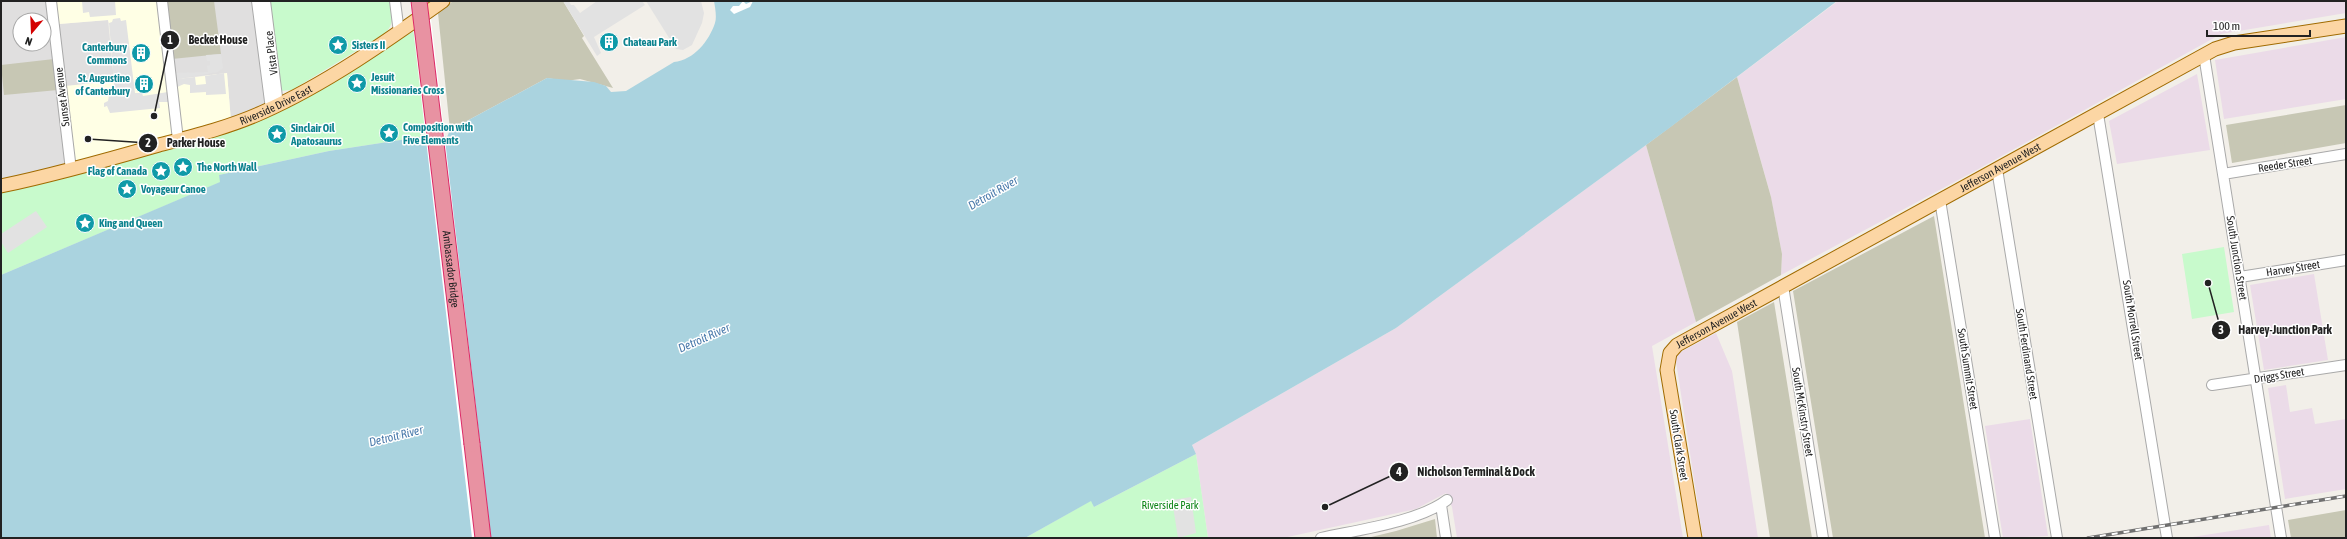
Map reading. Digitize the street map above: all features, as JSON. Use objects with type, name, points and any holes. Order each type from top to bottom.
[{"type":"highway","name":"Ambassador Bridge","points":[[420,1],[483,538]]},
{"type":"main road","name":"Riverside Drive East","points":[[1,186],[71,170],[225,127],[274,107],[399,32],[443,1]]},
{"type":"main road","name":"Jefferson Avenue West","points":[[1670,353],[1686,338],[2216,49],[2234,43],[2346,26]]},
{"type":"main road","name":"South Clark Street","points":[[1670,353],[1667,370],[1695,538]]},
{"type":"street","name":"Sunset Avenue","points":[[51,1],[71,170]]},
{"type":"street","points":[[162,1],[178,140]]},
{"type":"street","name":"Vista Place","points":[[257,1],[274,107]]},
{"type":"street","name":"Vista Place","points":[[265,1],[274,107]]},
{"type":"street","points":[[395,1],[399,32]]},
{"type":"street","name":"South Junction Street","points":[[2204,55],[2282,538]]},
{"type":"street","name":"South Morrell Street","points":[[2098,114],[2167,538]]},
{"type":"street","name":"Reeder Street","points":[[2223,174],[2346,154]]},
{"type":"street","name":"South Ferdinand Street","points":[[1997,169],[2057,538]]},
{"type":"street","name":"South Summit Street","points":[[1940,200],[1995,538]]},
{"type":"street","name":"Harvey Street","points":[[2240,277],[2346,260]]},
{"type":"street","name":"South McKinstry Street","points":[[1782,286],[1823,538]]},
{"type":"street","name":"Driggs Street","points":[[2212,385],[2346,365]]},
{"type":"street","points":[[1321,538],[1382,525],[1432,509],[1444,502],[1446,538]]},
{"type":"shaded area","points":[[1,1],[56,1],[59,24],[108,20],[114,81],[76,165],[1,182]]},
{"type":"shaded area","points":[[56,1],[158,1],[167,81],[227,73],[231,121],[76,165],[65,86],[114,81],[109,23],[108,20],[59,24]]},
{"type":"shaded area","points":[[82,1],[115,1],[116,15],[90,17],[89,12],[83,13]]},
{"type":"shaded area","points":[[166,1],[256,1],[267,101],[265,104],[231,121],[227,73],[175,79]]},
{"type":"shaded area","points":[[166,1],[214,1],[221,54],[172,59]]},
{"type":"shaded area","points":[[453,1],[563,1],[584,36],[582,38],[613,88],[580,79],[566,81],[547,78],[450,130],[438,13]]},
{"type":"shaded area","points":[[563,1],[569,1],[571,5],[574,5],[580,13],[597,1],[642,1],[645,5],[594,37],[601,53],[597,56]]},
{"type":"shaded area","points":[[646,1],[701,1],[704,13],[702,23],[692,45],[683,50],[676,49]]},
{"type":"shaded area","points":[[1838,1],[2346,1],[2346,13],[2221,34],[1973,172],[1781,275],[1782,254],[1770,193],[1737,77]]},
{"type":"shaded area","points":[[120,18],[121,21],[126,20],[135,93],[142,93],[143,96],[168,92],[170,102],[159,102],[160,108],[110,113],[107,106],[104,107],[104,103],[108,101],[109,95],[115,94],[109,23],[112,22],[113,19]]},
{"type":"shaded area","points":[[2346,37],[2346,99],[2224,119],[2215,60]]},
{"type":"shaded area","points":[[221,54],[223,68],[218,72],[177,79],[195,77],[196,85],[206,84],[205,76],[224,73],[226,94],[206,95],[206,92],[190,93],[190,85],[184,84],[175,88],[174,73],[208,72],[207,66],[210,65],[210,61],[207,61],[206,55]]},
{"type":"shaded area","points":[[54,59],[58,90],[4,95],[1,65]]},
{"type":"shaded area","points":[[2197,74],[2210,150],[2117,164],[2109,121]]},
{"type":"shaded area","points":[[1737,77],[1771,197],[1782,254],[1781,275],[1696,322],[1646,145]]},
{"type":"shaded area","points":[[2346,105],[2346,143],[2232,163],[2226,125]]},
{"type":"shaded area","points":[[1646,145],[1696,322],[1652,346],[1683,538],[1457,538],[1452,507],[1446,493],[1416,509],[1283,538],[1208,538],[1196,454],[1192,445],[1396,328]]},
{"type":"shaded area","points":[[36,211],[47,227],[8,253],[1,242],[1,234]]},
{"type":"shaded area","points":[[1934,216],[1985,538],[1833,538],[1793,291]]},
{"type":"shaded area","points":[[2314,274],[2328,360],[2264,370],[2250,285]]},
{"type":"shaded area","points":[[1774,302],[1812,538],[1770,538],[1737,322]]},
{"type":"shaded area","points":[[1716,333],[1732,371],[1758,538],[1703,538],[1675,355]]},
{"type":"shaded area","points":[[2286,385],[2290,412],[2312,408],[2315,424],[2346,419],[2346,489],[2285,499],[2268,388]]},
{"type":"shaded area","points":[[2030,419],[2048,536],[2003,538],[1985,426]]},
{"type":"shaded area","points":[[1191,497],[1196,533],[1178,538],[1172,500]]},
{"type":"shaded area","points":[[2346,510],[2346,538],[2291,538],[2288,520]]},
{"type":"shaded area","points":[[1435,519],[1437,538],[1367,538],[1396,531]]},
{"type":"shaded area","points":[[2269,525],[2271,538],[2186,538]]},
{"type":"green space","points":[[268,1],[390,1],[392,19],[390,27],[384,34],[292,90],[280,91]]},
{"type":"green space","points":[[414,31],[433,135],[329,151],[219,175],[221,182],[1,275],[1,189],[286,107]]},
{"type":"green space","points":[[2224,247],[2234,312],[2192,319],[2182,254]]},
{"type":"green space","name":"Riverside Park","points":[[1196,454],[1208,538],[1025,538],[1092,500],[1094,507]]},
{"type":"water","name":"Detroit River","points":[[714,1],[1837,1],[1668,129],[1396,328],[1192,445],[1196,454],[1094,507],[1091,501],[1025,538],[1,538],[1,275],[220,182],[219,175],[329,151],[433,135],[447,137],[450,130],[547,78],[594,82],[606,86],[611,92],[626,91],[674,62],[688,58],[705,43],[716,21]]},
{"type":"pier","points":[[410,1],[429,1],[491,538],[472,538]]},
{"type":"pier","points":[[743,1],[746,4],[753,1],[750,7],[734,14],[730,10],[733,6],[739,6]]},
{"type":"railway","points":[[2088,538],[2346,496]]},
{"type":"place","name":"Chateau Park","points":[[609,42]]},
{"type":"place","name":"Sisters II","points":[[338,45]]},
{"type":"place","name":"Canterbury Commons","points":[[141,53]]},
{"type":"place","name":"Jesuit Missionaries Cross","points":[[357,83]]},
{"type":"place","name":"St. Augustine of Canterbury","points":[[144,84]]},
{"type":"place","name":"Becket House","points":[[154,116]]},
{"type":"place","name":"Composition with Five Elements","points":[[389,133]]},
{"type":"place","name":"Sinclair Oil Apatosaurus","points":[[277,134]]},
{"type":"place","name":"Parker House","points":[[88,139]]},
{"type":"place","name":"The North Wall","points":[[183,167]]},
{"type":"place","name":"Flag of Canada","points":[[161,171]]},
{"type":"place","name":"Voyageur Canoe","points":[[127,189]]},
{"type":"place","name":"King and Queen","points":[[85,223]]},
{"type":"place","name":"Harvey-Junction Park","points":[[2208,283]]},
{"type":"place","name":"Nicholson Terminal & Dock","points":[[1325,507]]}]
